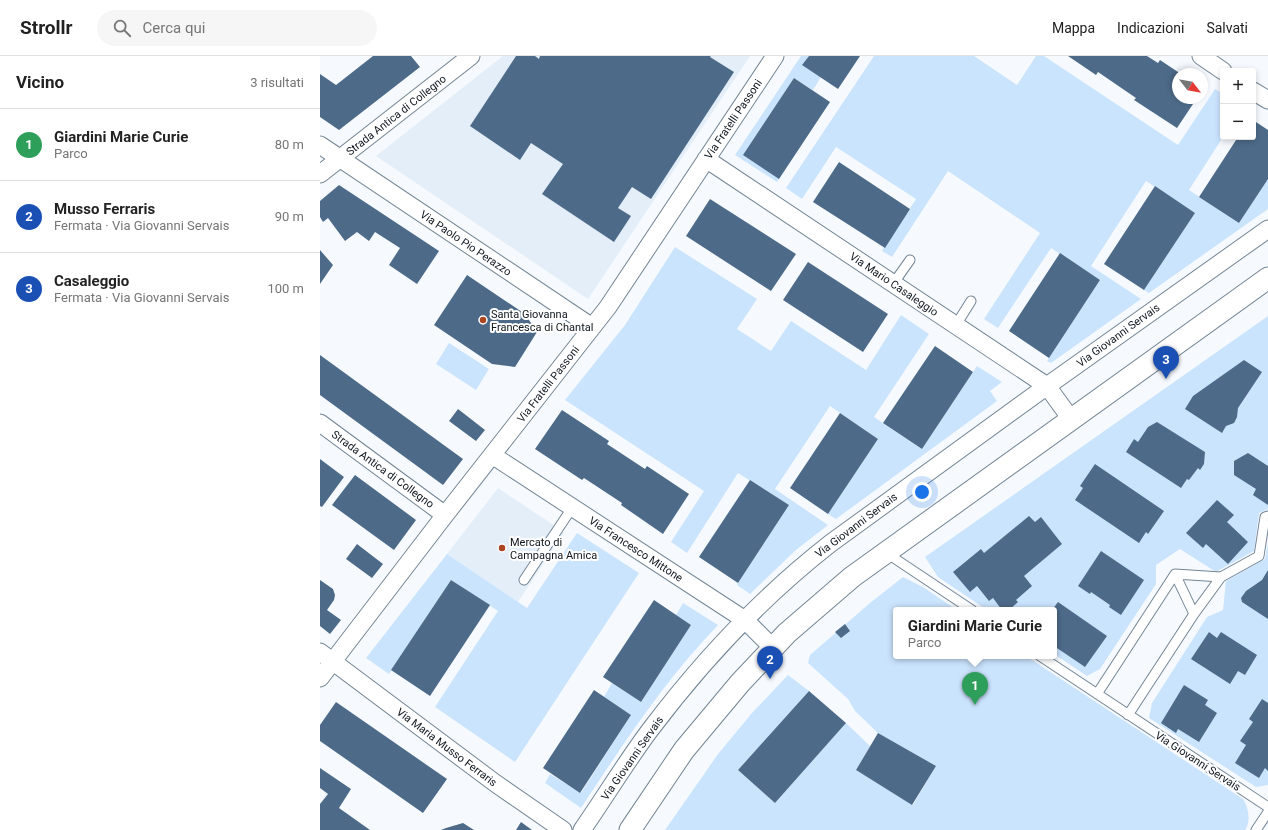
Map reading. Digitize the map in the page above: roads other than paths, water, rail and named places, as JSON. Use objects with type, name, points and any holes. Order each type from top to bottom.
[{"type":"street","name":"Strada Antica di Collegno","points":[[320,174],[471,56]]},
{"type":"street","name":"Via Fratelli Passoni","points":[[320,678],[326,657],[445,515],[608,307],[775,56]]},
{"type":"street","points":[[1202,56],[1220,69]]},
{"type":"street","points":[[1256,92],[1268,100]]},
{"type":"street","name":"Via Paolo Pio Perazzo","points":[[320,145],[592,327]]},
{"type":"street","name":"Via Mario Casaleggio","points":[[706,159],[1047,386],[1071,418]]},
{"type":"street","name":"Via Giovanni Servais","points":[[582,830],[650,730],[707,660],[745,620],[805,563],[1047,386],[1268,229]]},
{"type":"street","points":[[630,830],[688,745],[740,682],[773,648],[852,577],[1071,418],[1268,278]]},
{"type":"street","name":"Strada Antica di Collegno","points":[[320,423],[445,515]]},
{"type":"street","name":"Via Francesco Mittone","points":[[492,456],[745,620],[773,648]]},
{"type":"street","name":"Via Maria Musso Ferraris","points":[[326,657],[495,782],[563,830]]},
{"type":"lane","points":[[893,284],[910,260]]},
{"type":"lane","points":[[956,325],[972,301]]},
{"type":"lane","points":[[524,580],[572,508]]},
{"type":"lane","points":[[1128,715],[1194,614],[1221,577],[1259,556],[1265,517],[1268,516]]},
{"type":"lane","points":[[885,552],[968,607]]},
{"type":"lane","points":[[1175,574],[1221,577]]},
{"type":"lane","points":[[1175,574],[1194,614]]},
{"type":"lane","points":[[1097,694],[1175,574]]},
{"type":"lane","name":"Via Giovanni Servais","points":[[1044,659],[1268,807]]},
{"type":"lane","points":[[1256,830],[1268,812]]},
{"type":"place","name":"Santa Giovanna Francesca di Chantal","points":[[483,320]]},
{"type":"place","name":"Casaleggio","points":[[1166,379]]},
{"type":"place","name":"Mercato di Campagna Amica","points":[[502,548]]},
{"type":"place","name":"Musso Ferraris","points":[[770,679]]},
{"type":"place","name":"Giardini Marie Curie","points":[[975,705]]}]
